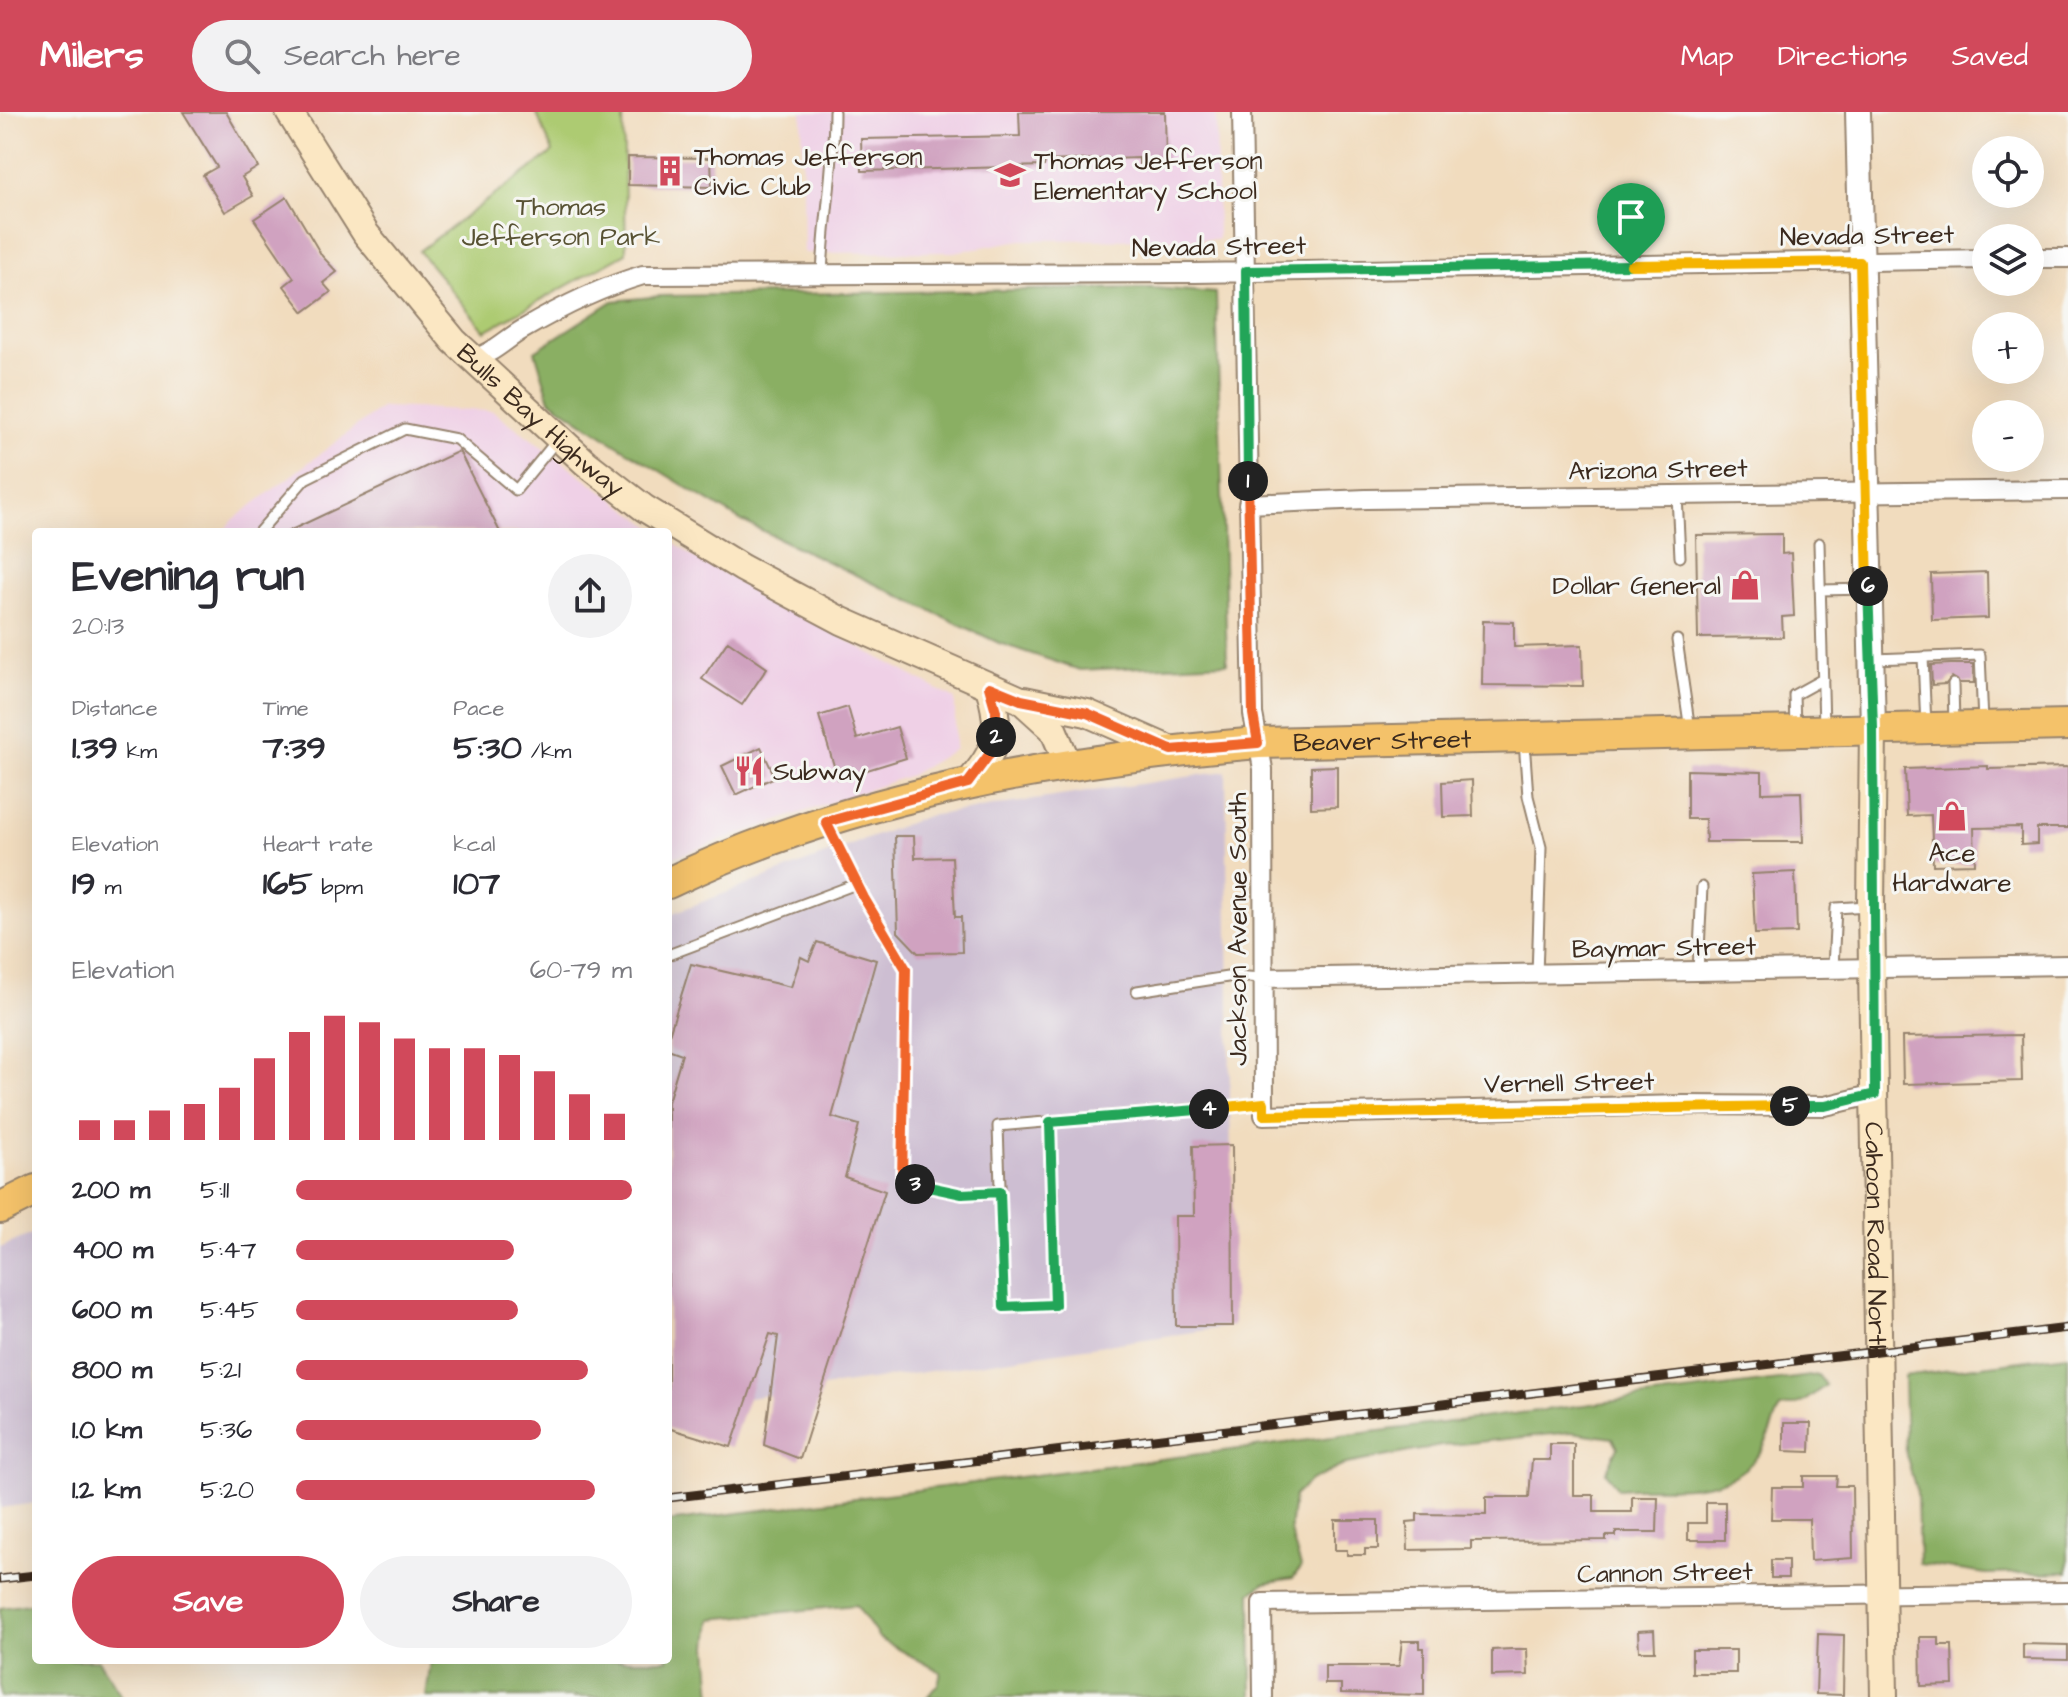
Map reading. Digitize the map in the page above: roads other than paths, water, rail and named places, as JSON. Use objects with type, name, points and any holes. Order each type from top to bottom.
[{"type":"main road","name":"Bulls Bay Highway","points":[[289,112],[366,234],[454,341],[558,439],[644,508],[729,560],[842,621],[1021,700],[1053,729],[1068,764]]},
{"type":"main road","points":[[968,783],[994,748],[996,711],[989,687]]},
{"type":"main road","points":[[1021,700],[1087,713],[1171,750]]},
{"type":"main road","name":"Beaver Street","points":[[672,881],[743,851],[826,822],[968,783],[1068,764],[1171,750],[1258,743],[2068,725]]},
{"type":"main road","name":"Cahoon Road North","points":[[1873,728],[1871,906],[1884,1697]]},
{"type":"main road","points":[[0,1208],[32,1192]]},
{"type":"street","name":"Jackson Avenue South","points":[[1242,112],[1253,714],[1263,769],[1264,1109]]},
{"type":"street","name":"Cahoon Road North","points":[[1858,112],[1873,728]]},
{"type":"street","points":[[2044,258],[2068,258]]},
{"type":"street","name":"Nevada Street","points":[[473,359],[487,355],[519,331],[582,296],[643,275],[1246,271],[1972,259]]},
{"type":"street","name":"Arizona Street","points":[[1248,504],[1366,499],[2068,490]]},
{"type":"street","name":"Baymar Street","points":[[1262,978],[1537,976],[2068,965]]},
{"type":"street","name":"Vernell Street","points":[[1264,1109],[1825,1106],[1875,1094]]},
{"type":"street","name":"Cannon Street","points":[[1263,1697],[1262,1603],[2068,1592]]},
{"type":"lane","points":[[822,275],[824,220],[834,171],[834,112]]},
{"type":"lane","points":[[262,528],[305,479],[405,429],[456,439],[516,490],[558,439]]},
{"type":"lane","points":[[1677,495],[1680,557]]},
{"type":"lane","points":[[1810,730],[1823,679],[1819,543]]},
{"type":"lane","points":[[1821,590],[1868,589]]},
{"type":"lane","points":[[1677,640],[1690,733]]},
{"type":"lane","points":[[1871,659],[1923,657],[1951,660],[1980,655],[1955,727]]},
{"type":"lane","points":[[1923,657],[1955,727]]},
{"type":"lane","points":[[1810,730],[1794,695],[1823,679]]},
{"type":"lane","points":[[1953,684],[1955,727]]},
{"type":"lane","points":[[1524,737],[1528,796],[1541,847],[1537,976]]},
{"type":"lane","points":[[826,822],[856,884],[906,969],[902,1181],[962,1194],[1000,1192]]},
{"type":"lane","points":[[672,953],[856,884]]},
{"type":"lane","points":[[1698,972],[1702,887]]},
{"type":"lane","points":[[1833,968],[1836,908],[1871,906]]},
{"type":"lane","points":[[1137,991],[1234,976],[1262,978]]},
{"type":"lane","points":[[1050,1122],[1055,1305],[1004,1307],[998,1126],[1050,1122],[1264,1109]]},
{"type":"railway","points":[[672,1498],[2068,1328]]},
{"type":"railway","points":[[0,1579],[32,1575]]},
{"type":"place","name":"Thomas Jefferson Civic Club","points":[[670,171]]},
{"type":"place","name":"Thomas Jefferson Elementary School","points":[[1010,175]]},
{"type":"place","name":"Dollar General","points":[[1745,585]]},
{"type":"place","name":"Subway","points":[[749,771]]},
{"type":"place","name":"Ace Hardware","points":[[1952,816]]},
{"type":"park label","name":"Thomas Jefferson Park","points":[[561,221]]}]
